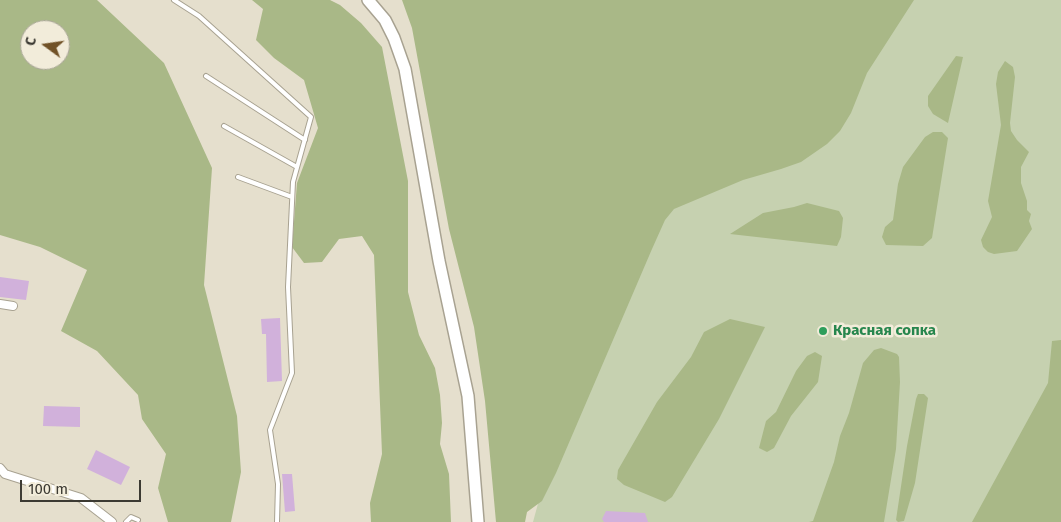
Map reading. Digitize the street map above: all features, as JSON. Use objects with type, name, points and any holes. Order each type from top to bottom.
[{"type":"street","points":[[368,0],[384,20],[394,38],[405,69],[439,260],[468,396],[478,522]]},
{"type":"street","points":[[0,304],[13,306]]},
{"type":"street","points":[[0,468],[5,474],[82,498],[112,522]]},
{"type":"lane","points":[[174,0],[199,16],[311,117],[293,182],[288,287],[292,373],[270,430],[278,484],[277,522]]},
{"type":"lane","points":[[206,76],[305,140]]},
{"type":"lane","points":[[224,126],[297,167]]},
{"type":"lane","points":[[238,177],[292,197]]},
{"type":"lane","points":[[126,522],[131,517],[138,520]]},
{"type":"green space","points":[[0,0],[97,0],[164,63],[212,168],[204,285],[237,416],[241,472],[231,522],[168,522],[158,488],[166,454],[142,419],[138,395],[97,351],[61,331],[87,270],[40,247],[0,235]]},
{"type":"green space","points":[[252,0],[330,0],[340,5],[361,23],[382,47],[408,181],[408,292],[419,335],[435,368],[440,395],[442,423],[440,444],[449,474],[451,522],[371,522],[370,503],[382,454],[374,255],[362,236],[339,239],[322,262],[304,263],[292,247],[297,183],[318,128],[304,80],[274,58],[256,40],[263,9]]},
{"type":"green space","points":[[402,0],[914,0],[867,73],[851,113],[840,131],[827,144],[801,162],[743,180],[674,209],[665,220],[556,473],[542,501],[527,512],[525,522],[496,522],[485,401],[474,327],[449,229],[412,28]]},
{"type":"green space","name":"Красная сопка","points":[[885,0],[1061,0],[1061,439],[1023,522],[533,522],[614,224]]},
{"type":"green space","points":[[956,56],[963,57],[948,123],[933,114],[928,106],[928,96]]},
{"type":"green space","points":[[1005,61],[1013,67],[1015,77],[1010,123],[1011,131],[1029,152],[1021,167],[1021,183],[1027,201],[1027,210],[1031,214],[1029,221],[1032,229],[1017,251],[994,254],[988,252],[983,247],[981,240],[992,217],[988,201],[1001,125],[996,84],[998,72]]},
{"type":"green space","points":[[933,132],[942,132],[948,138],[932,238],[923,246],[886,245],[882,237],[885,227],[893,220],[898,184],[903,167],[925,137]]},
{"type":"green space","points":[[807,203],[839,211],[843,218],[841,237],[837,246],[730,234],[763,213]]},
{"type":"green space","points":[[730,319],[765,327],[719,419],[672,497],[665,502],[624,485],[617,479],[618,470],[657,402],[691,357],[704,332]]},
{"type":"green space","points":[[1061,340],[1061,522],[972,522],[1048,383],[1052,341]]},
{"type":"green space","points":[[881,348],[897,354],[899,357],[900,382],[896,449],[884,522],[809,522],[813,521],[834,462],[840,436],[849,413],[863,363],[874,350]]},
{"type":"green space","points":[[815,352],[822,356],[818,382],[791,416],[774,448],[767,452],[759,448],[766,421],[776,412],[796,371],[807,356]]},
{"type":"green space","points":[[918,394],[924,394],[928,398],[915,483],[904,521],[898,522],[896,520],[907,446]]},
{"type":"building","points":[[0,277],[29,281],[26,300],[0,297]]},
{"type":"building","points":[[280,318],[282,381],[267,382],[266,334],[262,334],[261,319]]},
{"type":"building","points":[[44,406],[80,407],[80,427],[43,426]]},
{"type":"building","points":[[96,450],[130,467],[121,485],[87,469]]},
{"type":"building","points":[[282,474],[292,474],[295,511],[285,512]]},
{"type":"building","points":[[606,511],[645,513],[648,522],[604,522],[602,519]]},
{"type":"place","name":"Красная сопка","points":[[823,331]]}]
